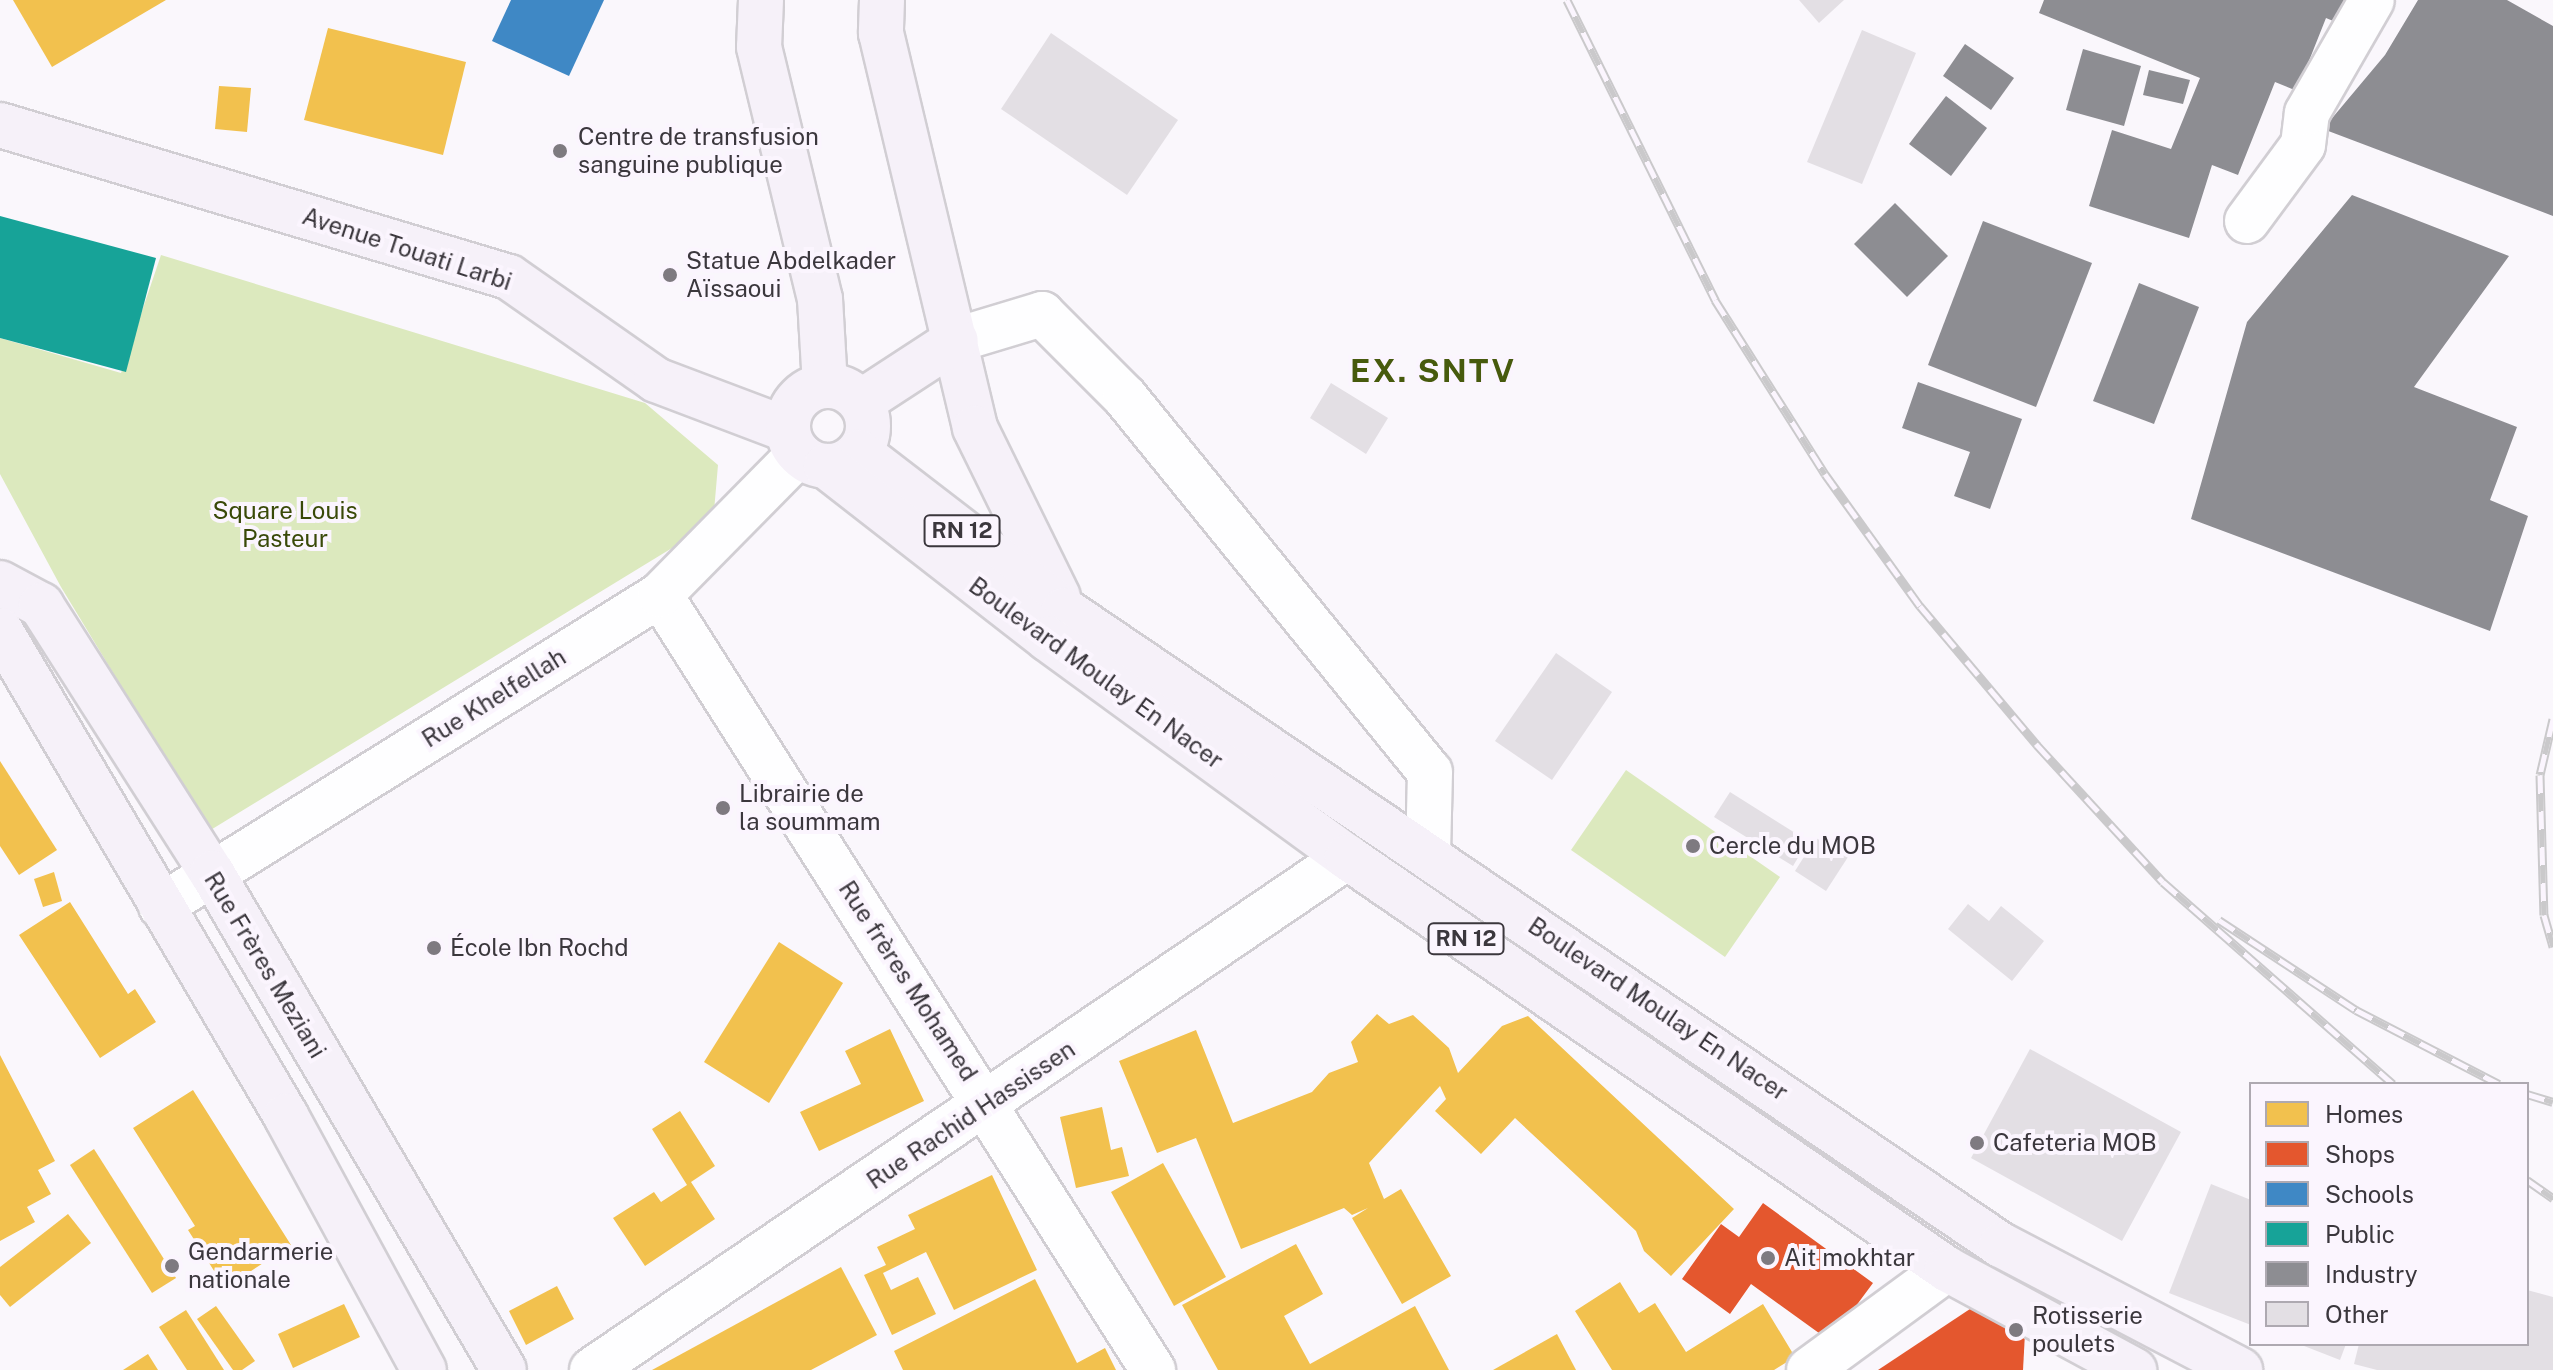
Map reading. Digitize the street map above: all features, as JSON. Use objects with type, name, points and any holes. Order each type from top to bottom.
[{"type":"main road","points":[[761,0],[759,47],[843,394],[869,428],[818,451],[796,401],[843,394],[956,340]]},
{"type":"main road","points":[[882,0],[881,33],[975,428],[1064,610]]},
{"type":"main road","name":"Avenue Touati Larbi","points":[[0,125],[509,277],[656,380],[818,451]]},
{"type":"main road","name":"Boulevard Moulay En Nacer","points":[[818,451],[1064,610],[1428,853],[2001,1245],[2178,1342],[2240,1370]]},
{"type":"main road","name":"Boulevard Moulay En Nacer","points":[[818,451],[1048,639],[1347,857],[1947,1269],[2080,1356],[2134,1370]]},
{"type":"main road","name":"Rue Frères Meziani","points":[[0,583],[41,605],[212,873],[504,1370]]},
{"type":"main road","points":[[0,630],[286,1116],[424,1370]]},
{"type":"street","points":[[2247,221],[2303,145],[2307,113],[2372,0]]},
{"type":"street","points":[[956,340],[1042,314],[1125,397],[1430,772],[1428,853]]},
{"type":"street","name":"Rue Khelfellah","points":[[161,906],[660,595],[818,451]]},
{"type":"street","name":"Rue frères Mohamed","points":[[660,595],[988,1104],[1153,1370]]},
{"type":"street","name":"Rue Rachid Hassissen","points":[[592,1370],[988,1104],[1347,857]]},
{"type":"street","points":[[1809,1370],[1947,1269]]},
{"type":"green space","name":"Square Louis Pasteur","points":[[161,255],[645,403],[718,465],[713,523],[209,831],[61,587],[0,474],[0,338],[121,373]]},
{"type":"green space","points":[[1626,770],[1780,877],[1725,957],[1571,850]]},
{"type":"building: Homes","points":[[13,0],[166,0],[52,67]]},
{"type":"building: Homes","points":[[328,28],[466,62],[443,155],[304,120]]},
{"type":"building: Homes","points":[[219,86],[251,88],[247,132],[215,129]]},
{"type":"building: Homes","points":[[0,761],[57,850],[19,875],[0,846]]},
{"type":"building: Homes","points":[[54,872],[62,901],[43,907],[34,879]]},
{"type":"building: Homes","points":[[70,902],[128,994],[135,989],[156,1022],[100,1058],[19,935]]},
{"type":"building: Homes","points":[[779,942],[843,983],[769,1103],[704,1062]]},
{"type":"building: Homes","points":[[1377,1014],[1389,1024],[1413,1015],[1449,1048],[1458,1073],[1502,1026],[1528,1016],[1734,1209],[1671,1276],[1644,1251],[1636,1231],[1515,1118],[1481,1154],[1435,1111],[1446,1099],[1440,1086],[1369,1163],[1384,1199],[1401,1189],[1451,1276],[1402,1304],[1352,1218],[1368,1208],[1352,1215],[1344,1208],[1241,1249],[1196,1138],[1157,1153],[1119,1061],[1196,1030],[1233,1123],[1312,1092],[1329,1073],[1358,1062],[1351,1042]]},
{"type":"building: Homes","points":[[890,1029],[924,1101],[819,1151],[800,1112],[861,1084],[845,1051]]},
{"type":"building: Homes","points":[[0,1055],[55,1161],[38,1170],[51,1194],[27,1207],[35,1222],[0,1241]]},
{"type":"building: Homes","points":[[193,1090],[291,1245],[225,1288],[188,1230],[195,1226],[133,1128]]},
{"type":"building: Homes","points":[[1102,1107],[1111,1150],[1122,1147],[1129,1176],[1076,1188],[1060,1117]]},
{"type":"building: Homes","points":[[680,1111],[715,1166],[691,1182],[715,1219],[645,1266],[613,1218],[654,1192],[661,1202],[687,1185],[652,1129]]},
{"type":"building: Homes","points":[[94,1149],[176,1278],[152,1293],[70,1165]]},
{"type":"building: Homes","points":[[1163,1163],[1226,1277],[1174,1306],[1111,1192]]},
{"type":"building: Homes","points":[[992,1175],[1037,1270],[954,1310],[926,1252],[883,1273],[891,1290],[918,1277],[936,1314],[892,1335],[864,1275],[886,1265],[877,1247],[915,1229],[908,1215]]},
{"type":"building: Homes","points":[[68,1214],[91,1243],[10,1307],[0,1295],[0,1267]]},
{"type":"building: Homes","points":[[1296,1244],[1323,1294],[1284,1316],[1310,1364],[1415,1306],[1449,1370],[1218,1370],[1182,1305]]},
{"type":"building: Homes","points":[[841,1267],[877,1335],[811,1370],[652,1370]]},
{"type":"building: Homes","points":[[1035,1279],[1077,1363],[1105,1348],[1116,1370],[903,1370],[894,1351]]},
{"type":"building: Homes","points":[[1620,1282],[1639,1313],[1655,1303],[1686,1352],[1763,1304],[1795,1357],[1774,1370],[1612,1370],[1575,1311]]},
{"type":"building: Homes","points":[[557,1286],[574,1319],[526,1345],[509,1311]]},
{"type":"building: Homes","points":[[344,1304],[360,1337],[293,1368],[278,1334]]},
{"type":"building: Homes","points":[[216,1306],[255,1361],[242,1370],[233,1370],[197,1319]]},
{"type":"building: Homes","points":[[186,1310],[224,1370],[187,1370],[159,1327]]},
{"type":"building: Homes","points":[[1557,1334],[1576,1370],[1493,1370]]},
{"type":"building: Homes","points":[[148,1354],[158,1370],[123,1370]]},
{"type":"building: Shops","name":"Ait mokhtar","points":[[1763,1203],[1873,1283],[1830,1341],[1751,1284],[1730,1314],[1682,1279],[1721,1224],[1739,1237]]},
{"type":"building: Shops","points":[[1973,1307],[2025,1333],[2023,1370],[1878,1370]]},
{"type":"building: Schools","points":[[511,0],[604,0],[569,76],[492,41]]},
{"type":"building: Public","points":[[0,216],[156,258],[126,372],[0,338]]},
{"type":"building: Industry","points":[[2044,0],[2361,0],[2350,28],[2326,18],[2297,91],[2275,82],[2238,175],[2212,165],[2189,238],[2089,206],[2112,130],[2171,149],[2200,78],[2039,13]]},
{"type":"building: Industry","points":[[2418,0],[2507,0],[2553,26],[2553,216],[2323,129],[2385,55]]},
{"type":"building: Industry","points":[[1965,44],[2014,78],[1991,110],[1943,76]]},
{"type":"building: Industry","points":[[2083,49],[2141,66],[2124,126],[2066,110]]},
{"type":"building: Industry","points":[[2149,70],[2190,80],[2183,104],[2143,95]]},
{"type":"building: Industry","points":[[1946,96],[1987,128],[1951,176],[1909,144]]},
{"type":"building: Industry","points":[[2352,195],[2509,256],[2414,387],[2517,427],[2490,500],[2528,516],[2490,631],[2191,519],[2247,322]]},
{"type":"building: Industry","points":[[1895,203],[1948,256],[1907,297],[1854,244]]},
{"type":"building: Industry","points":[[1983,221],[2092,263],[2036,407],[1928,365]]},
{"type":"building: Industry","points":[[2139,283],[2199,307],[2154,424],[2093,401]]},
{"type":"building: Industry","points":[[1918,382],[2022,419],[1990,509],[1954,496],[1970,452],[1902,428]]},
{"type":"building: Other","points":[[1799,0],[1844,0],[1819,23]]},
{"type":"building: Other","points":[[1862,30],[1916,53],[1862,184],[1807,162]]},
{"type":"building: Other","points":[[1051,33],[1178,120],[1127,195],[1001,109]]},
{"type":"building: Other","points":[[1331,383],[1388,418],[1366,454],[1310,418]]},
{"type":"building: Other","points":[[1556,653],[1612,692],[1552,780],[1495,741]]},
{"type":"building: Other","points":[[1730,792],[1808,841],[1793,866],[1714,817]]},
{"type":"building: Other","points":[[1816,838],[1848,857],[1826,891],[1795,871]]},
{"type":"building: Other","points":[[1968,904],[1989,921],[2001,906],[2044,941],[2012,981],[1948,929]]},
{"type":"building: Other","points":[[2030,1049],[2181,1132],[2122,1241],[1971,1158]]},
{"type":"building: Other","points":[[2211,1184],[2249,1199],[2249,1324],[2169,1293]]},
{"type":"building: Other","points":[[2529,1291],[2553,1297],[2553,1370],[2377,1370],[2354,1364],[2358,1346],[2529,1346]]},
{"type":"building: Other","points":[[2304,1346],[2345,1346],[2340,1360]]},
{"type":"railway","points":[[1567,0],[1715,300],[1825,474],[1920,606],[2037,745],[2163,882],[2391,1082]]},
{"type":"railway","points":[[2553,719],[2540,775],[2544,915],[2553,947]]},
{"type":"railway","points":[[2219,920],[2356,1010],[2495,1082]]},
{"type":"railway","points":[[2529,1095],[2553,1102]]},
{"type":"railway","points":[[2529,1181],[2553,1198]]},
{"type":"place","name":"Centre de transfusion sanguine publique","points":[[560,151]]},
{"type":"place","name":"Statue Abdelkader Aïssaoui","points":[[670,275]]},
{"type":"place","name":"Librairie de la soummam","points":[[723,808]]},
{"type":"place","name":"Cercle du MOB","points":[[1693,846]]},
{"type":"place","name":"École Ibn Rochd","points":[[434,948]]},
{"type":"place","name":"Cafeteria MOB","points":[[1977,1143]]},
{"type":"place","name":"Ait mokhtar","points":[[1768,1258]]},
{"type":"place","name":"Gendarmerie nationale","points":[[172,1266]]},
{"type":"place","name":"Rotisserie poulets","points":[[2016,1330]]},
{"type":"district","name":"EX. SNTV","points":[[1433,371]]}]
